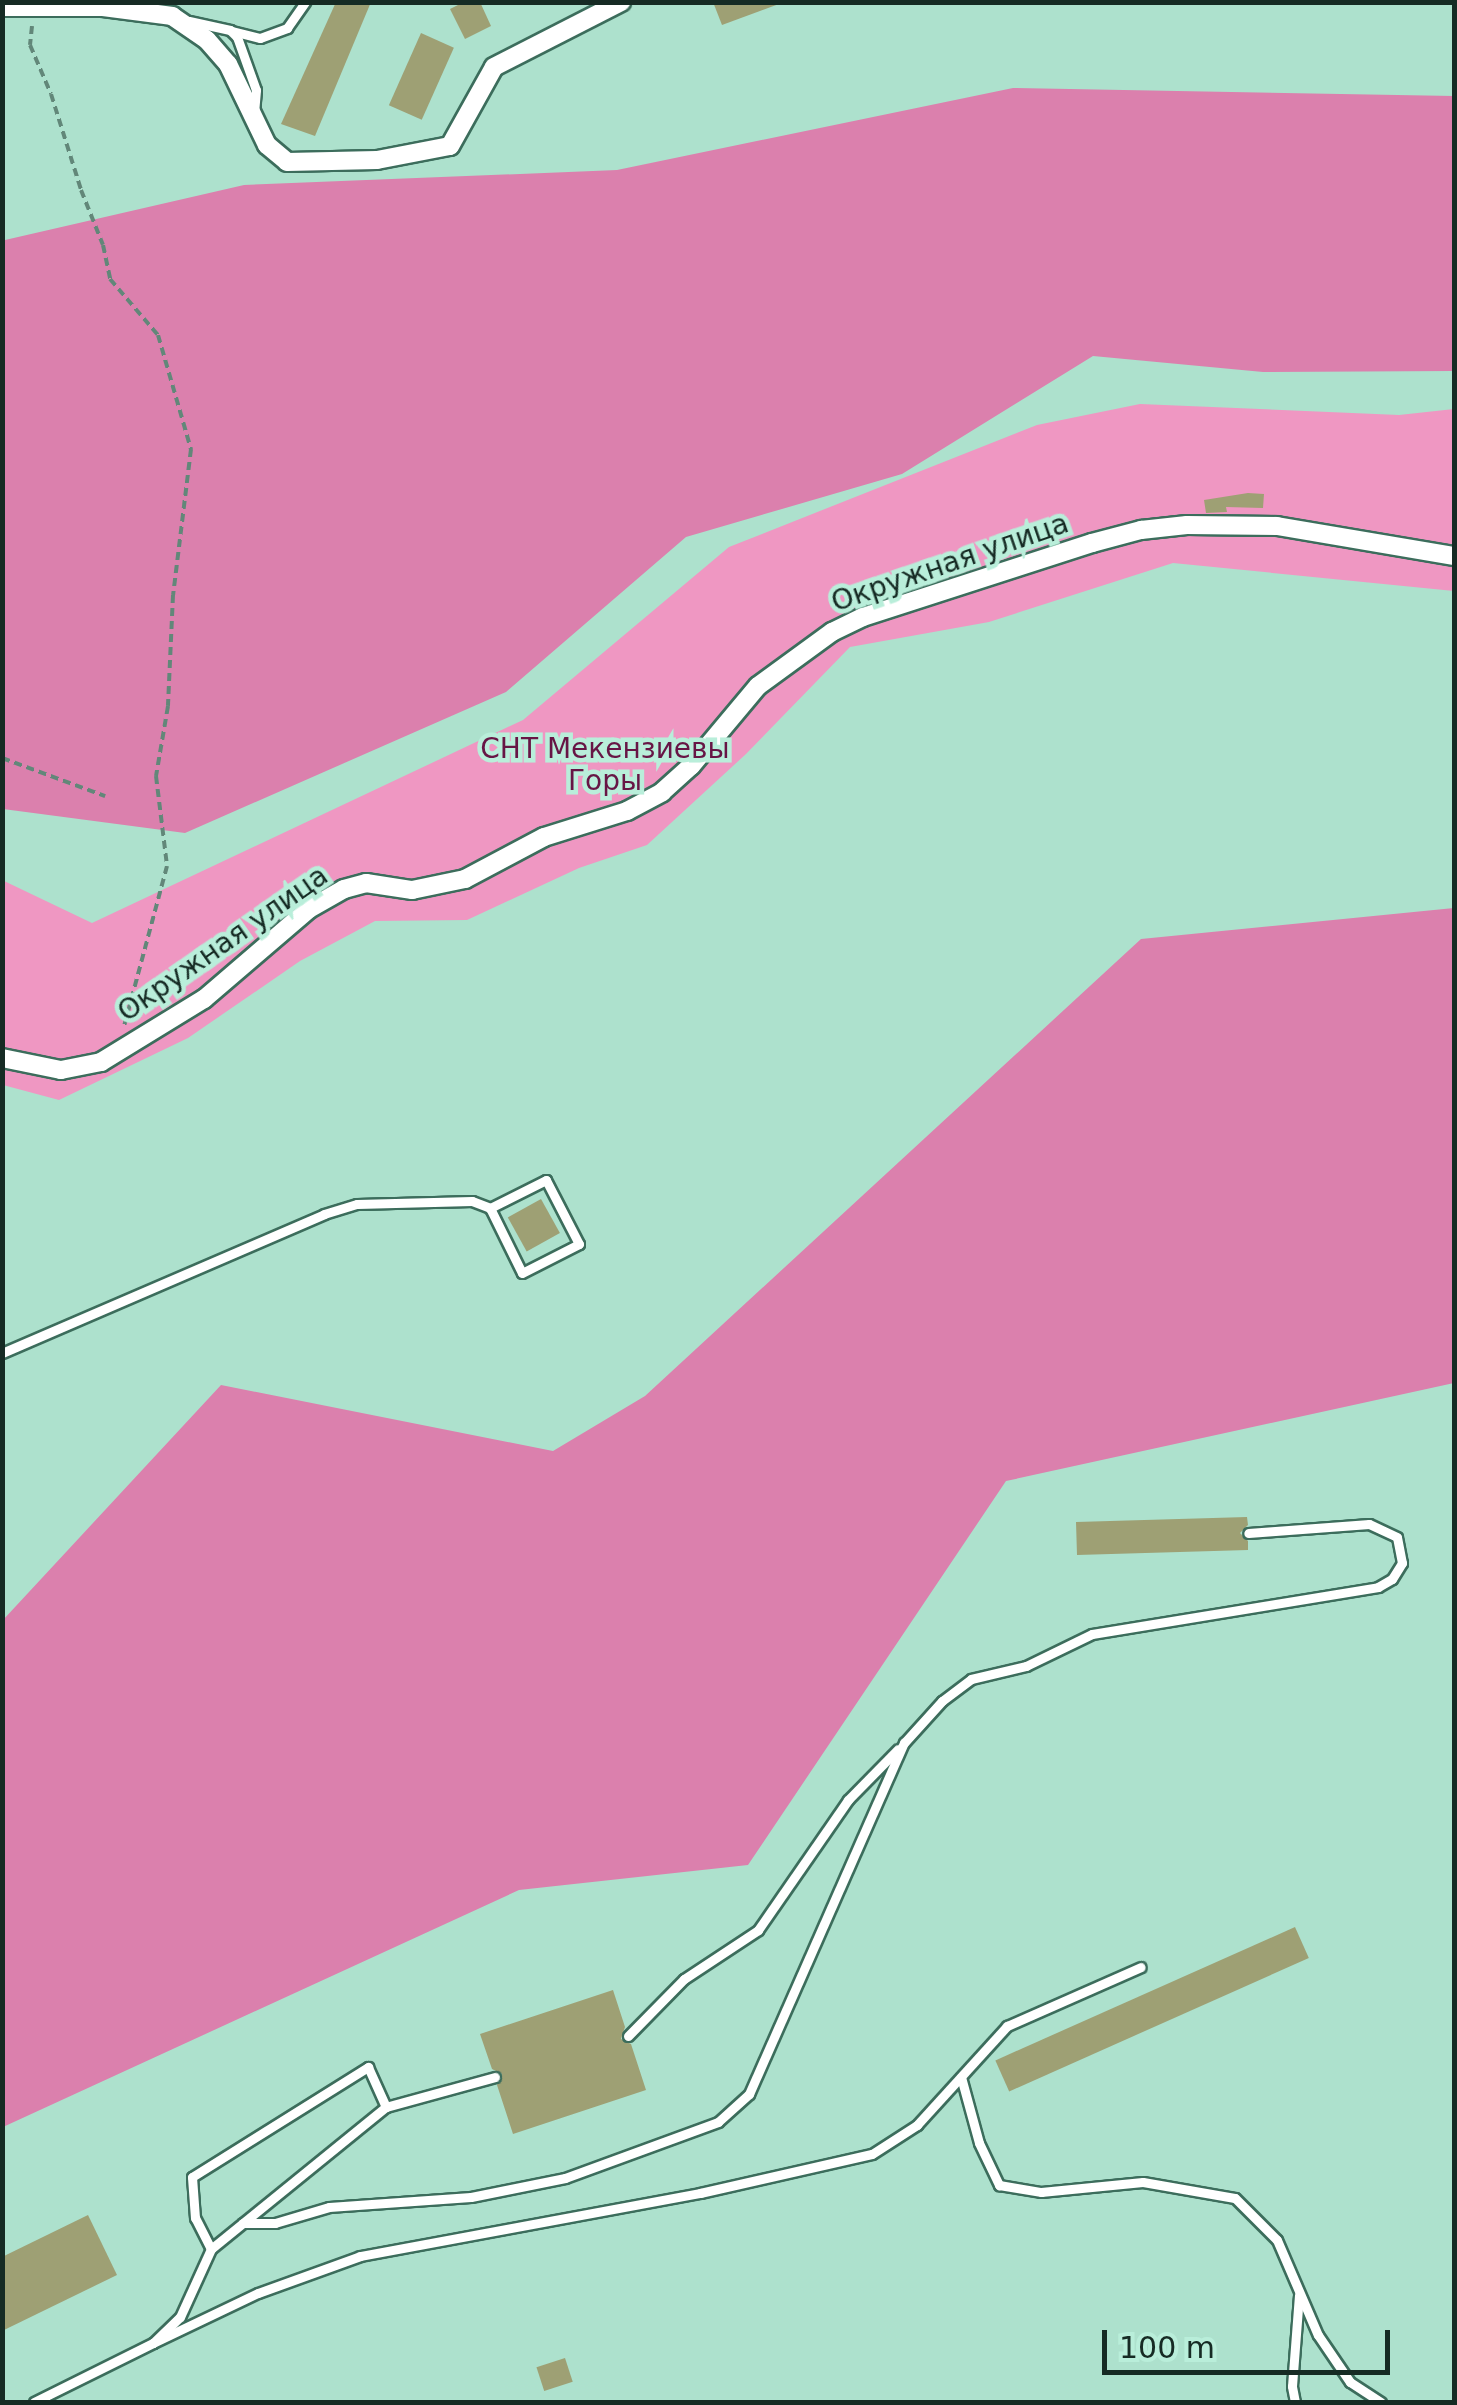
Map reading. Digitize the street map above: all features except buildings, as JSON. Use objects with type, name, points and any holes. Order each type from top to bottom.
[{"type":"street","points":[[2,7],[108,5],[172,16],[207,40],[228,64],[267,145],[287,162],[377,160],[450,146],[494,67],[621,2]]},
{"type":"street","name":"Окружная улица","points":[[2,1058],[61,1070],[101,1062],[204,999],[309,909],[344,888],[366,883],[412,890],[465,879],[544,837],[627,811],[662,792],[691,766],[758,686],[832,632],[863,616],[1141,530],[1187,524],[1278,526],[1454,556]]},
{"type":"lane","points":[[172,16],[260,38],[287,28],[305,2]]},
{"type":"lane","points":[[230,30],[249,62],[256,90],[254,116]]},
{"type":"lane","points":[[2,1353],[324,1214],[376,1204],[472,1201],[490,1208],[522,1274],[579,1244],[546,1180],[490,1208]]},
{"type":"lane","points":[[628,2036],[684,1979],[758,1930],[848,1800],[942,1701],[971,1679],[1026,1666],[1092,1634],[1378,1587],[1392,1579],[1402,1563],[1397,1537],[1369,1524],[1248,1533]]},
{"type":"lane","points":[[243,2223],[275,2223],[329,2207],[471,2197],[565,2178],[718,2122],[749,2094],[904,1744]]},
{"type":"lane","points":[[34,2402],[258,2293],[360,2256],[700,2193],[872,2154],[918,2126],[1007,2026],[1140,1967]]},
{"type":"lane","points":[[211,2249],[195,2218],[192,2178],[368,2066],[386,2107]]},
{"type":"lane","points":[[153,2343],[180,2318],[211,2249],[386,2107],[494,2076]]},
{"type":"lane","points":[[962,2077],[979,2143],[999,2184],[1040,2192],[1143,2182],[1235,2198],[1277,2240],[1318,2335],[1350,2382],[1381,2402]]},
{"type":"lane","points":[[1295,2402],[1292,2386],[1299,2292]]},
{"type":"path","points":[[35,4],[30,45],[103,245],[110,279],[158,335],[191,449],[173,595],[168,706],[156,776],[166,866],[119,1050]]},
{"type":"path","points":[[2,758],[105,796]]},
{"type":"green space","name":"СНТ Мекензиевы Горы","points":[[1140,404],[1399,415],[1454,409],[1454,591],[1173,563],[989,622],[850,647],[746,754],[647,845],[579,868],[467,920],[375,921],[300,961],[188,1038],[59,1100],[3,1085],[2,880],[92,923],[523,720],[729,547],[1037,425]]},
{"type":"shaded area","points":[[1013,88],[1454,96],[1454,371],[1263,372],[1093,356],[902,474],[686,537],[506,692],[185,833],[3,809],[5,240],[244,185],[617,170]]},
{"type":"shaded area","points":[[1454,908],[1454,1383],[1006,1481],[748,1865],[519,1890],[3,2127],[3,1620],[221,1385],[553,1451],[645,1396],[1141,939]]}]
